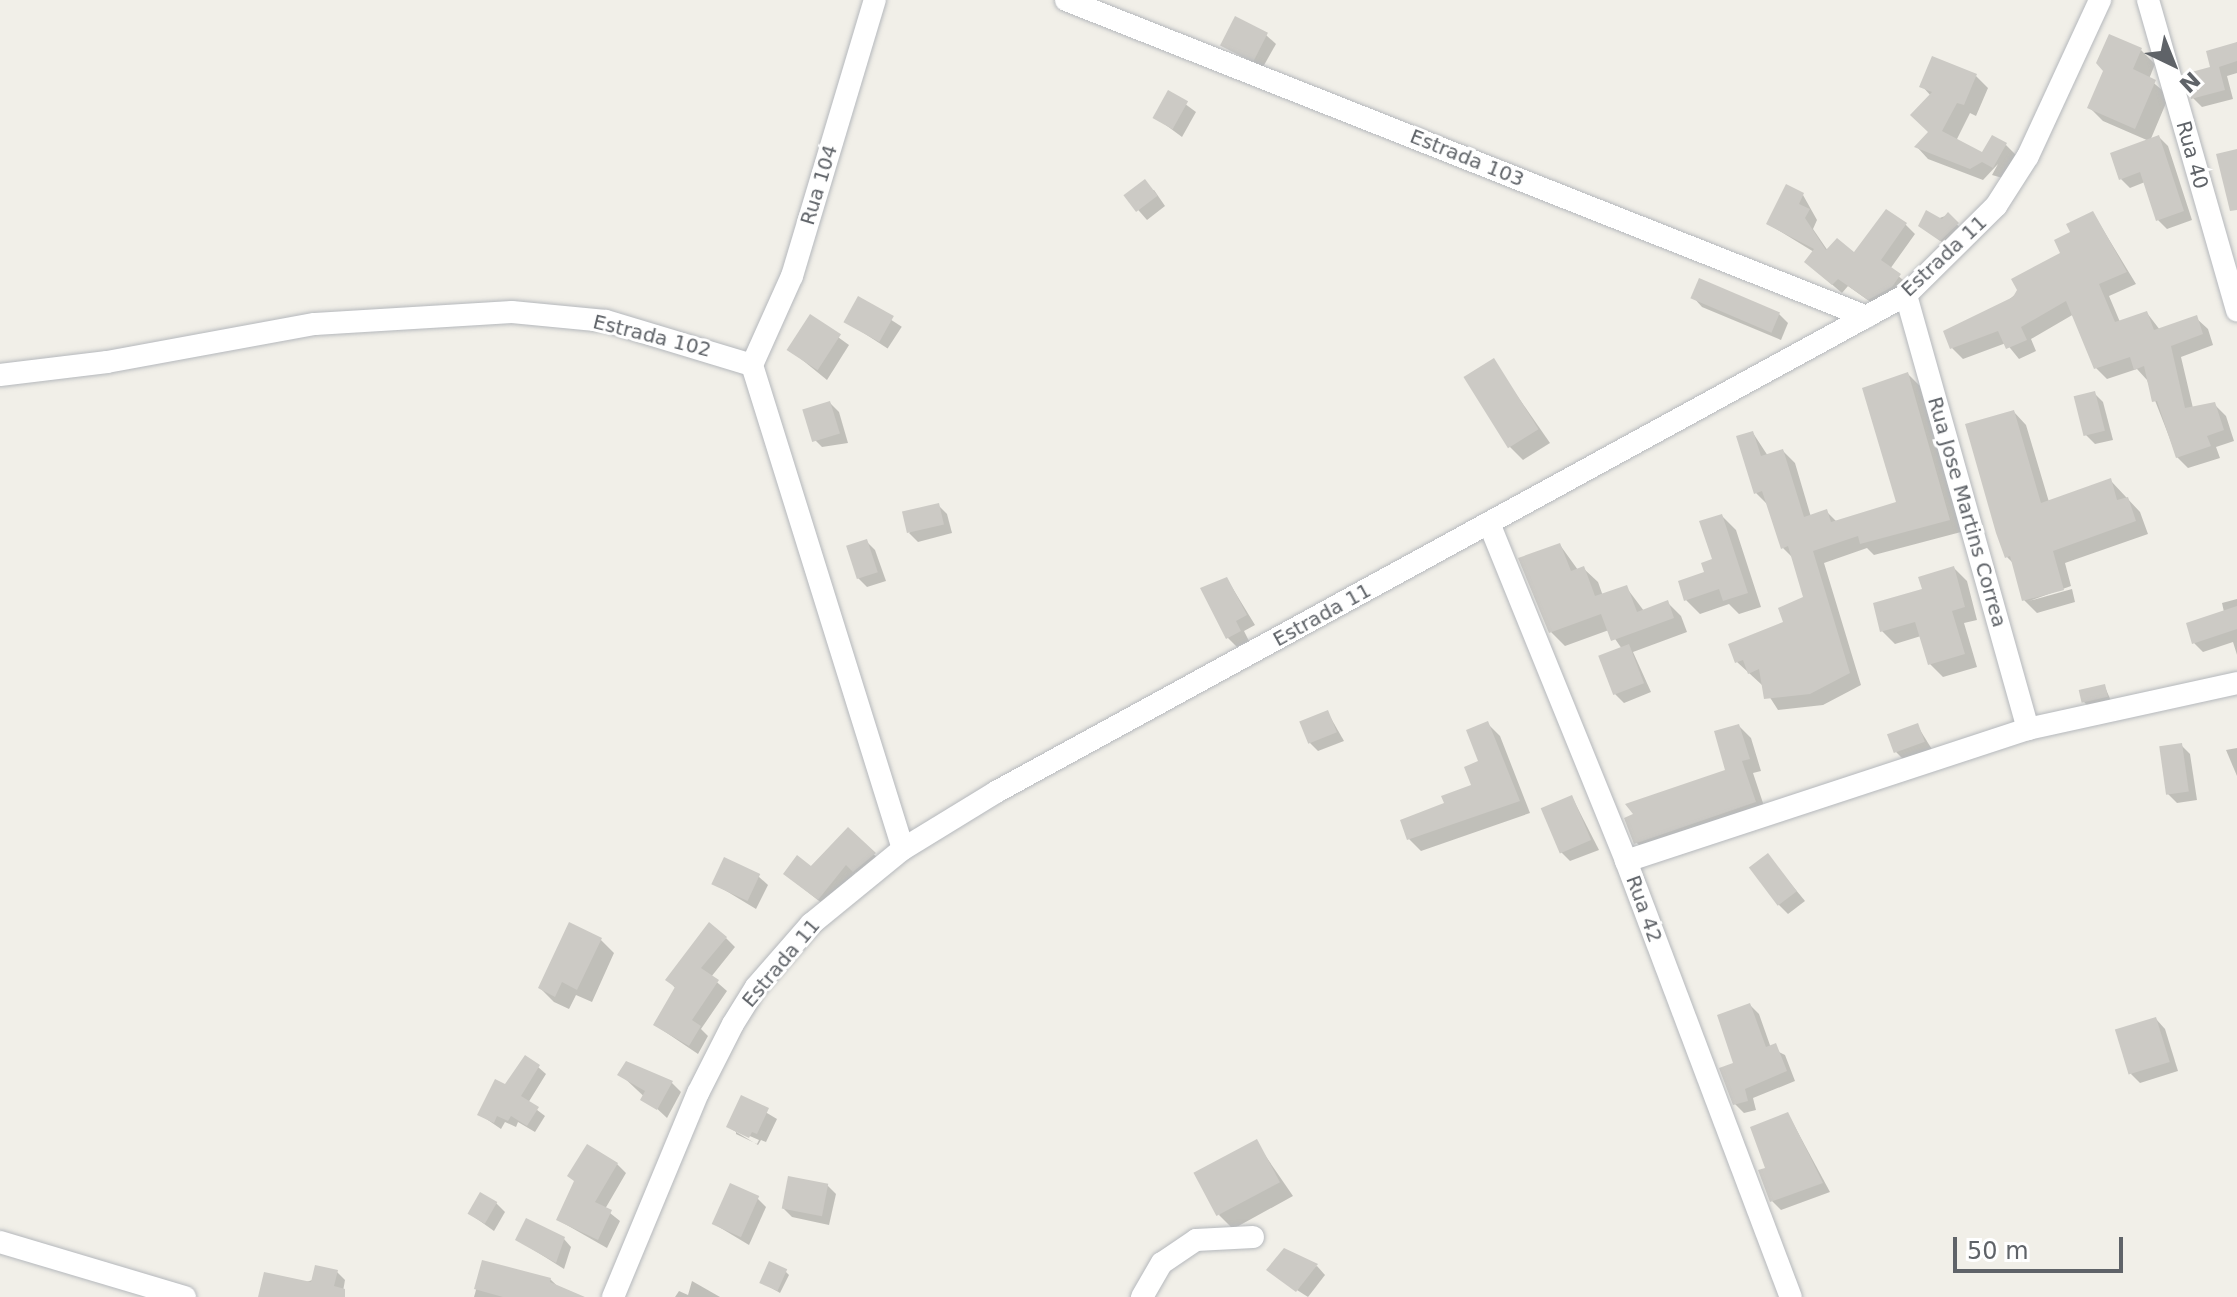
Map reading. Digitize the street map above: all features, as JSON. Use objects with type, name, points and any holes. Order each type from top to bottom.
[{"type":"street","name":"Rua 104","points":[[752,365],[792,276],[875,0]]},
{"type":"street","name":"Estrada 103","points":[[1066,0],[1867,317]]},
{"type":"street","name":"Estrada 11","points":[[613,1297],[698,1093],[756,987],[811,924],[903,849],[996,792],[1906,295],[1996,206],[2028,156],[2100,0]]},
{"type":"street","name":"Rua 40","points":[[2148,0],[2237,310]]},
{"type":"street","name":"Rua Jose Martins Correa","points":[[1906,295],[2028,729]]},
{"type":"street","name":"Estrada 102","points":[[0,375],[107,362],[315,324],[512,312],[606,321],[752,365]]},
{"type":"street","points":[[752,365],[903,849]]},
{"type":"street","name":"Rua 42","points":[[1489,523],[1626,861],[1791,1297]]},
{"type":"street","points":[[1626,861],[2028,729],[2237,683]]},
{"type":"street","points":[[1142,1297],[1162,1263],[1196,1240],[1253,1237]]},
{"type":"street","points":[[0,1242],[135,1290],[185,1297]]},
{"type":"building","points":[[1235,16],[1268,33],[1253,62],[1220,45]]},
{"type":"building","points":[[2109,34],[2142,48],[2133,69],[2156,80],[2135,129],[2087,108],[2103,71],[2096,63]]},
{"type":"building","points":[[2237,42],[2237,61],[2219,67],[2225,90],[2191,99],[2184,74],[2210,67],[2206,51]]},
{"type":"building","points":[[1932,56],[1977,74],[1964,105],[1957,103],[1942,131],[1982,152],[1992,135],[2007,143],[1993,168],[1982,162],[1970,169],[1914,147],[1928,132],[1910,115],[1932,92],[1919,87]]},
{"type":"building","points":[[1168,90],[1188,101],[1173,129],[1152,118]]},
{"type":"building","points":[[2159,135],[2184,211],[2156,221],[2140,172],[2119,180],[2110,153]]},
{"type":"building","points":[[2237,149],[2237,210],[2230,211],[2216,154]]},
{"type":"building","points":[[1145,179],[1158,196],[1136,212],[1123,195]]},
{"type":"building","points":[[1786,184],[1804,193],[1799,204],[1810,209],[1805,218],[1826,250],[1837,238],[1854,252],[1886,209],[1907,223],[1881,260],[1901,274],[1892,287],[1868,300],[1838,279],[1832,285],[1804,262],[1814,249],[1766,224]]},
{"type":"building","points":[[1926,210],[1942,219],[1948,212],[1959,223],[1940,241],[1918,226]]},
{"type":"building","points":[[2093,211],[2127,272],[2099,284],[2115,322],[2147,311],[2154,330],[2197,315],[2203,334],[2171,346],[2185,408],[2215,402],[2224,430],[2207,436],[2211,446],[2176,458],[2157,401],[2152,402],[2144,366],[2134,370],[2130,357],[2094,369],[2066,301],[2021,327],[2027,340],[2006,349],[1998,331],[1950,349],[1943,331],[2013,297],[2017,290],[2011,279],[2060,253],[2054,240],[2070,232],[2066,224]]},
{"type":"building","points":[[1699,278],[1780,312],[1771,333],[1690,298]]},
{"type":"building","points":[[858,296],[894,316],[879,342],[843,322]]},
{"type":"building","points":[[810,314],[841,334],[818,370],[787,350]]},
{"type":"building","points":[[1494,358],[1539,429],[1508,448],[1463,377]]},
{"type":"building","points":[[1908,372],[1950,520],[1860,544],[1858,536],[1813,551],[1850,673],[1810,694],[1764,699],[1759,669],[1748,674],[1743,660],[1735,663],[1728,644],[1783,622],[1778,608],[1803,597],[1788,546],[1781,549],[1762,491],[1754,494],[1736,436],[1753,431],[1761,456],[1783,449],[1804,517],[1827,509],[1831,522],[1896,502],[1862,388]]},
{"type":"building","points":[[2095,391],[2105,431],[2084,436],[2074,396]]},
{"type":"building","points":[[830,401],[840,434],[812,442],[802,409]]},
{"type":"building","points":[[2014,410],[2041,503],[2111,478],[2117,500],[2128,497],[2136,521],[2053,551],[2064,590],[2022,601],[2010,556],[2005,558],[1996,533],[1965,424]]},
{"type":"building","points":[[939,503],[944,524],[907,533],[902,512]]},
{"type":"building","points":[[1722,514],[1748,593],[1723,601],[1719,589],[1684,601],[1678,581],[1704,572],[1701,563],[1712,559],[1699,521]]},
{"type":"building","points":[[867,539],[878,572],[857,579],[846,546]]},
{"type":"building","points":[[1560,543],[1571,571],[1584,566],[1595,596],[1627,585],[1637,612],[1668,600],[1674,618],[1611,641],[1601,614],[1549,633],[1518,558]]},
{"type":"building","points":[[1954,566],[1965,607],[1952,611],[1965,654],[1928,665],[1915,622],[1880,632],[1873,603],[1922,589],[1918,577]]},
{"type":"building","points":[[1227,577],[1247,615],[1236,621],[1241,631],[1226,639],[1200,588]]},
{"type":"building","points":[[2237,606],[2237,629],[2192,644],[2186,623]]},
{"type":"building","points":[[1629,644],[1644,683],[1613,695],[1598,656]]},
{"type":"building","points":[[2105,684],[2108,697],[2082,703],[2079,690]]},
{"type":"building","points":[[1328,710],[1337,732],[1308,744],[1299,722]]},
{"type":"building","points":[[1488,721],[1520,801],[1407,840],[1400,820],[1444,803],[1441,796],[1471,785],[1464,767],[1478,761],[1466,730]]},
{"type":"building","points":[[1918,723],[1925,742],[1894,753],[1887,734]]},
{"type":"building","points":[[1739,724],[1750,759],[1742,761],[1756,802],[1634,844],[1624,818],[1633,814],[1625,804],[1725,770],[1714,731]]},
{"type":"building","points":[[2182,743],[2189,792],[2166,795],[2159,746]]},
{"type":"building","points":[[1572,795],[1591,840],[1560,853],[1541,808]]},
{"type":"building","points":[[848,827],[876,853],[853,872],[846,865],[818,900],[783,874],[797,855],[811,866]]},
{"type":"building","points":[[1768,853],[1797,891],[1778,906],[1749,867]]},
{"type":"building","points":[[724,857],[760,874],[748,901],[711,884]]},
{"type":"building","points":[[569,922],[602,938],[577,990],[562,982],[555,997],[538,988]]},
{"type":"building","points":[[709,922],[727,937],[701,968],[719,980],[692,1020],[701,1026],[689,1046],[653,1025],[675,987],[665,980]]},
{"type":"building","points":[[1750,1003],[1766,1047],[1776,1043],[1787,1071],[1745,1089],[1748,1101],[1733,1105],[1719,1068],[1733,1063],[1717,1015]]},
{"type":"building","points":[[2156,1017],[2170,1062],[2129,1075],[2115,1030]]},
{"type":"building","points":[[525,1055],[540,1065],[521,1096],[539,1107],[527,1126],[511,1116],[508,1121],[497,1116],[494,1123],[477,1115],[495,1079],[505,1084]]},
{"type":"building","points":[[626,1061],[673,1081],[657,1110],[640,1100],[645,1091],[617,1075]]},
{"type":"building","points":[[741,1095],[769,1108],[757,1134],[752,1132],[749,1138],[726,1127]]},
{"type":"building","points":[[1788,1112],[1823,1183],[1770,1202],[1758,1170],[1765,1168],[1750,1127]]},
{"type":"building","points":[[1257,1139],[1280,1182],[1216,1216],[1193,1173]]},
{"type":"building","points":[[587,1144],[618,1163],[595,1202],[612,1210],[598,1240],[556,1220],[574,1181],[567,1176]]},
{"type":"building","points":[[788,1176],[828,1184],[822,1216],[782,1208]]},
{"type":"building","points":[[730,1183],[759,1196],[741,1237],[712,1224]]},
{"type":"building","points":[[480,1192],[497,1202],[485,1224],[468,1214]]},
{"type":"building","points":[[526,1218],[565,1237],[556,1263],[515,1240]]},
{"type":"building","points":[[1284,1248],[1318,1264],[1296,1292],[1266,1270]]},
{"type":"building","points":[[482,1260],[551,1278],[550,1282],[585,1297],[503,1297],[474,1289]]},
{"type":"building","points":[[769,1261],[787,1269],[778,1291],[759,1283]]},
{"type":"building","points":[[315,1265],[338,1270],[334,1286],[345,1289],[345,1297],[258,1297],[264,1272],[311,1282]]}]
